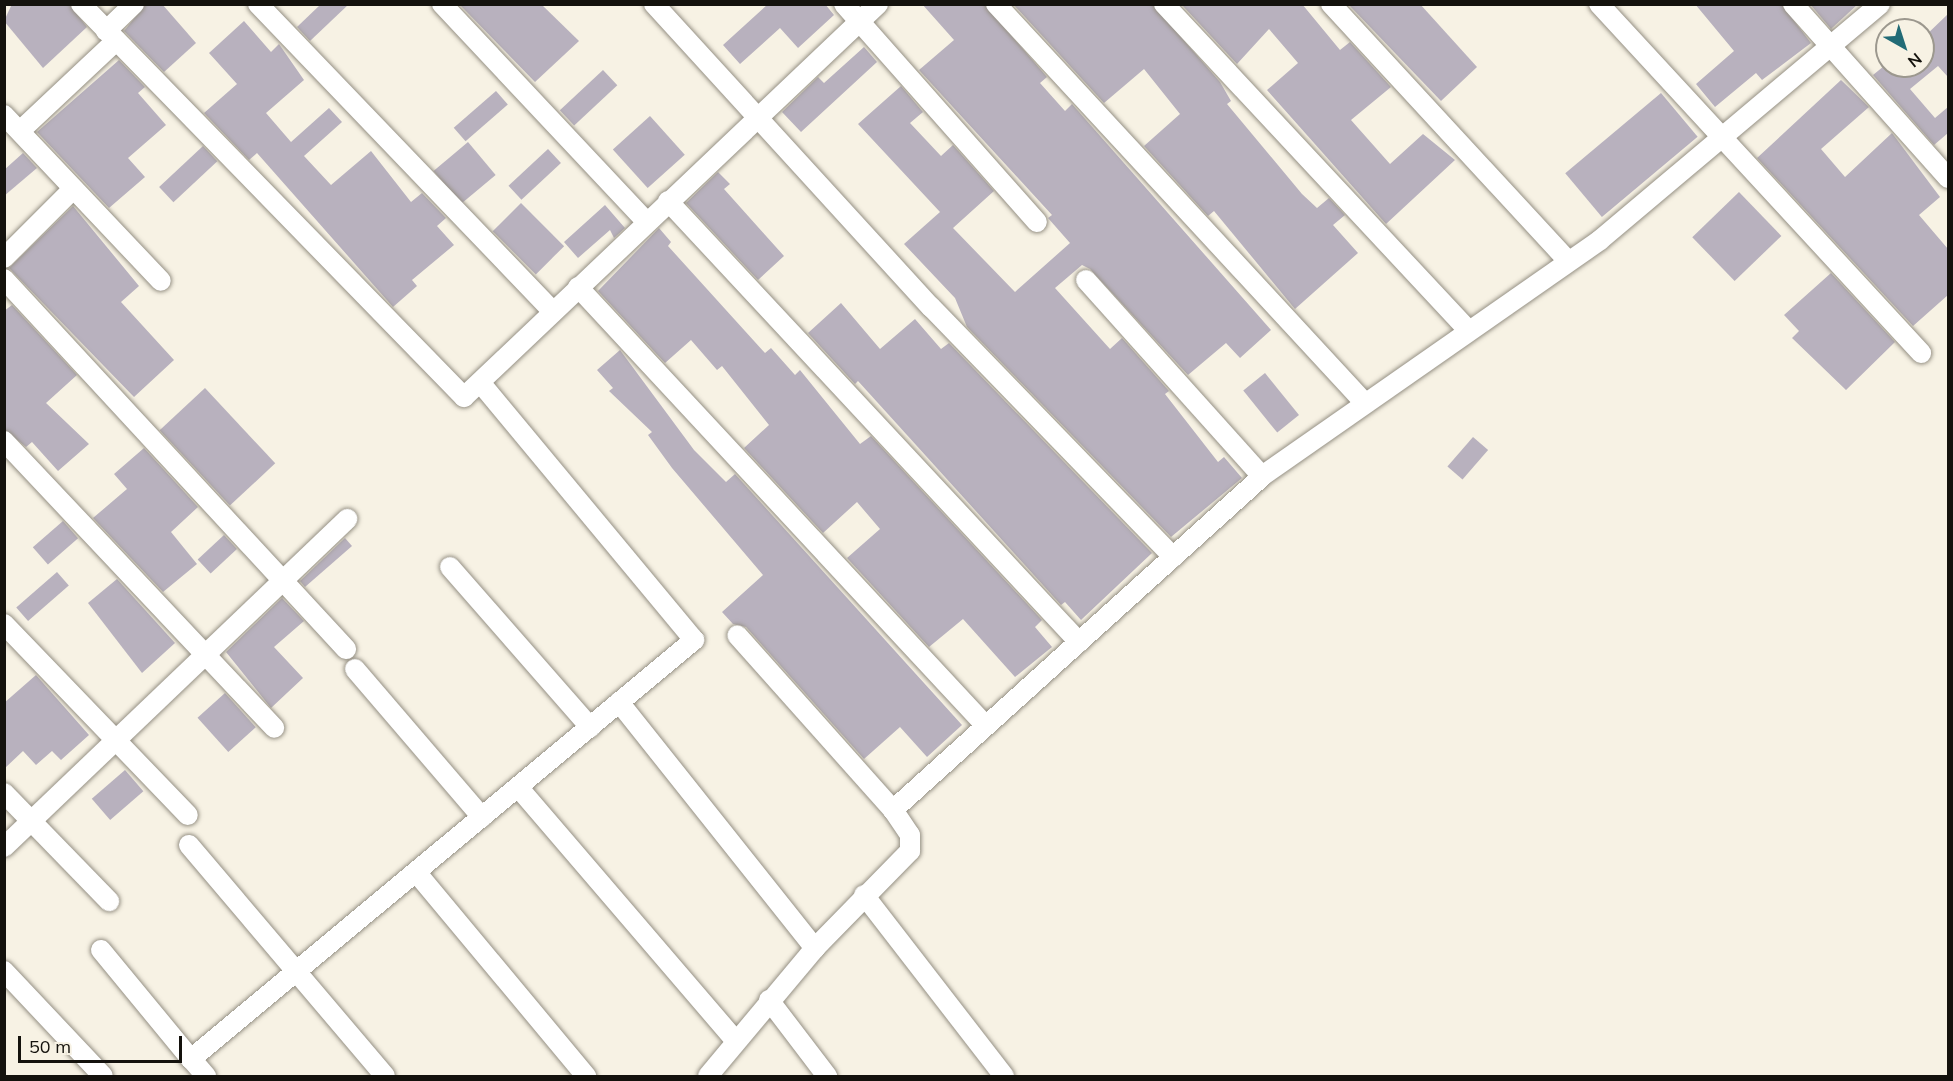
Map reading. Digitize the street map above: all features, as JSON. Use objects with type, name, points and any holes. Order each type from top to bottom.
[{"type":"street","points":[[81,4],[464,397],[756,114],[879,4]]},
{"type":"street","points":[[20,131],[111,36],[134,4]]},
{"type":"street","points":[[258,4],[552,312]]},
{"type":"street","points":[[442,4],[646,221]]},
{"type":"street","points":[[654,4],[931,307],[1173,557]]},
{"type":"street","points":[[844,4],[1037,222]]},
{"type":"street","points":[[996,4],[1363,401]]},
{"type":"street","points":[[1164,4],[1468,330]]},
{"type":"street","points":[[1331,4],[1568,261]]},
{"type":"street","points":[[1599,4],[1921,353]]},
{"type":"street","points":[[1793,4],[1948,178]]},
{"type":"street","points":[[893,810],[1262,476],[1363,401],[1568,261],[1880,4]]},
{"type":"street","points":[[4,115],[72,190],[161,281]]},
{"type":"street","points":[[4,258],[72,190]]},
{"type":"street","points":[[668,201],[1079,642]]},
{"type":"street","points":[[4,279],[285,579],[346,649]]},
{"type":"street","points":[[1086,280],[1262,476]]},
{"type":"street","points":[[578,287],[986,726]]},
{"type":"street","points":[[191,1059],[694,640],[481,383]]},
{"type":"street","points":[[4,441],[274,728]]},
{"type":"street","points":[[4,847],[118,742],[347,519]]},
{"type":"street","points":[[450,567],[590,727]]},
{"type":"street","points":[[4,624],[188,815]]},
{"type":"street","points":[[708,1077],[769,1000],[815,948],[910,850],[910,835],[893,810],[737,635]]},
{"type":"street","points":[[355,669],[482,817]]},
{"type":"street","points":[[619,702],[815,948]]},
{"type":"street","points":[[518,787],[736,1041]]},
{"type":"street","points":[[4,794],[109,901]]},
{"type":"street","points":[[189,845],[385,1077]]},
{"type":"street","points":[[416,872],[586,1077]]},
{"type":"street","points":[[864,895],[1004,1077]]},
{"type":"street","points":[[101,950],[206,1077]]},
{"type":"street","points":[[4,971],[103,1077]]},
{"type":"street","points":[[769,1000],[827,1077]]},
{"type":"building","points":[[12,4],[69,4],[87,27],[43,68],[4,21]]},
{"type":"building","points":[[146,4],[162,4],[196,43],[164,72],[124,31]]},
{"type":"building","points":[[321,4],[349,4],[310,41],[297,27]]},
{"type":"building","points":[[459,4],[541,4],[579,41],[535,82]]},
{"type":"building","points":[[768,4],[825,4],[834,15],[798,48],[780,28],[740,64],[723,45]]},
{"type":"building","points":[[922,4],[984,4],[1047,77],[1040,83],[1065,111],[1072,104],[1271,330],[1240,358],[1226,343],[1188,375],[1090,269],[1082,265],[1055,288],[1110,349],[1122,338],[1169,391],[1165,394],[1218,462],[1224,457],[1242,478],[1171,537],[967,327],[955,298],[904,244],[940,212],[858,124],[901,86],[923,112],[910,123],[941,156],[953,145],[994,191],[953,228],[1015,292],[1070,243],[1048,218],[1052,215],[919,70],[954,40]]},
{"type":"building","points":[[1013,4],[1152,4],[1220,82],[1231,101],[1227,104],[1302,194],[1317,208],[1329,198],[1345,215],[1333,225],[1358,253],[1295,309],[1214,211],[1208,216],[1144,146],[1180,114],[1144,69],[1104,103]]},
{"type":"building","points":[[1181,4],[1302,4],[1340,50],[1350,42],[1391,87],[1351,120],[1390,164],[1423,134],[1455,160],[1386,224],[1267,90],[1298,63],[1269,29],[1237,64]]},
{"type":"building","points":[[1348,4],[1420,4],[1477,67],[1441,101]]},
{"type":"building","points":[[1695,4],[1781,4],[1811,43],[1762,80],[1756,73],[1715,107],[1696,84],[1734,51]]},
{"type":"building","points":[[1810,4],[1858,4],[1831,29]]},
{"type":"building","points":[[1948,14],[1948,77],[1938,66],[1935,68],[1935,26]]},
{"type":"building","points":[[244,21],[271,52],[279,44],[304,80],[266,113],[291,142],[329,108],[342,122],[304,156],[331,185],[371,151],[411,202],[422,193],[446,218],[437,226],[454,245],[412,280],[417,286],[393,307],[257,153],[249,160],[204,113],[237,84],[209,53]]},
{"type":"building","points":[[864,47],[877,62],[801,132],[782,112],[818,77],[824,83]]},
{"type":"building","points":[[119,60],[145,87],[138,93],[166,125],[128,158],[145,177],[109,208],[37,132]]},
{"type":"building","points":[[603,70],[617,85],[574,126],[560,110]]},
{"type":"building","points":[[1876,78],[1923,78],[1910,89],[1935,118],[1948,107],[1948,133],[1934,145]]},
{"type":"building","points":[[1841,80],[1869,107],[1821,149],[1845,177],[1892,133],[1940,197],[1919,215],[1948,249],[1948,295],[1913,326],[1757,158]]},
{"type":"building","points":[[496,91],[508,105],[466,141],[454,128]]},
{"type":"building","points":[[1661,93],[1698,137],[1602,217],[1565,173]]},
{"type":"building","points":[[650,116],[685,155],[648,188],[613,149]]},
{"type":"building","points":[[468,142],[496,175],[461,204],[434,171]]},
{"type":"building","points":[[203,146],[217,161],[173,202],[159,187]]},
{"type":"building","points":[[548,149],[561,163],[521,200],[509,186]]},
{"type":"building","points":[[23,153],[37,168],[4,196],[4,170]]},
{"type":"building","points":[[718,172],[730,184],[724,189],[784,256],[758,280],[686,203]]},
{"type":"building","points":[[1739,192],[1781,236],[1735,281],[1692,237]]},
{"type":"building","points":[[521,203],[564,246],[536,274],[493,231]]},
{"type":"building","points":[[605,205],[625,228],[614,238],[610,230],[578,258],[564,242]]},
{"type":"building","points":[[73,206],[139,286],[121,302],[174,360],[134,397],[9,268]]},
{"type":"building","points":[[659,228],[671,242],[668,246],[765,353],[771,348],[795,375],[800,370],[860,444],[871,436],[1042,620],[1035,627],[1052,647],[1015,677],[963,619],[929,647],[847,558],[880,529],[857,502],[823,533],[744,448],[769,425],[722,366],[717,370],[691,340],[665,363],[598,291]]},
{"type":"building","points":[[1831,273],[1895,342],[1846,390],[1792,338],[1799,331],[1784,315]]},
{"type":"building","points":[[841,303],[880,349],[915,319],[941,349],[949,343],[1152,553],[1081,620],[1065,602],[1061,605],[858,381],[855,384],[808,333]]},
{"type":"building","points":[[12,305],[77,375],[46,403],[89,444],[58,471],[32,442],[26,447],[4,429],[4,311]]},
{"type":"building","points":[[620,350],[694,450],[726,482],[735,474],[962,725],[927,757],[900,727],[864,759],[746,627],[733,624],[722,612],[763,575],[672,468],[648,435],[652,432],[609,391],[613,388],[597,370]]},
{"type":"building","points":[[1265,373],[1299,415],[1277,433],[1243,391]]},
{"type":"building","points":[[205,388],[275,463],[230,506],[160,430]]},
{"type":"building","points":[[1473,437],[1488,450],[1463,480],[1447,466]]},
{"type":"building","points":[[144,448],[198,507],[171,532],[197,564],[163,592],[93,518],[127,489],[114,474]]},
{"type":"building","points":[[63,521],[78,538],[48,565],[33,547]]},
{"type":"building","points":[[224,535],[237,549],[211,573],[198,560]]},
{"type":"building","points":[[345,538],[352,546],[305,587],[300,581]]},
{"type":"building","points":[[57,572],[69,586],[28,621],[16,607]]},
{"type":"building","points":[[117,579],[175,643],[142,673],[88,603]]},
{"type":"building","points":[[282,598],[304,621],[274,647],[303,678],[271,708],[226,652]]},
{"type":"building","points":[[36,675],[89,735],[61,760],[52,751],[36,765],[23,751],[4,769],[4,703]]},
{"type":"building","points":[[225,693],[256,727],[228,752],[198,718]]},
{"type":"building","points":[[125,770],[143,791],[110,820],[92,799]]}]
